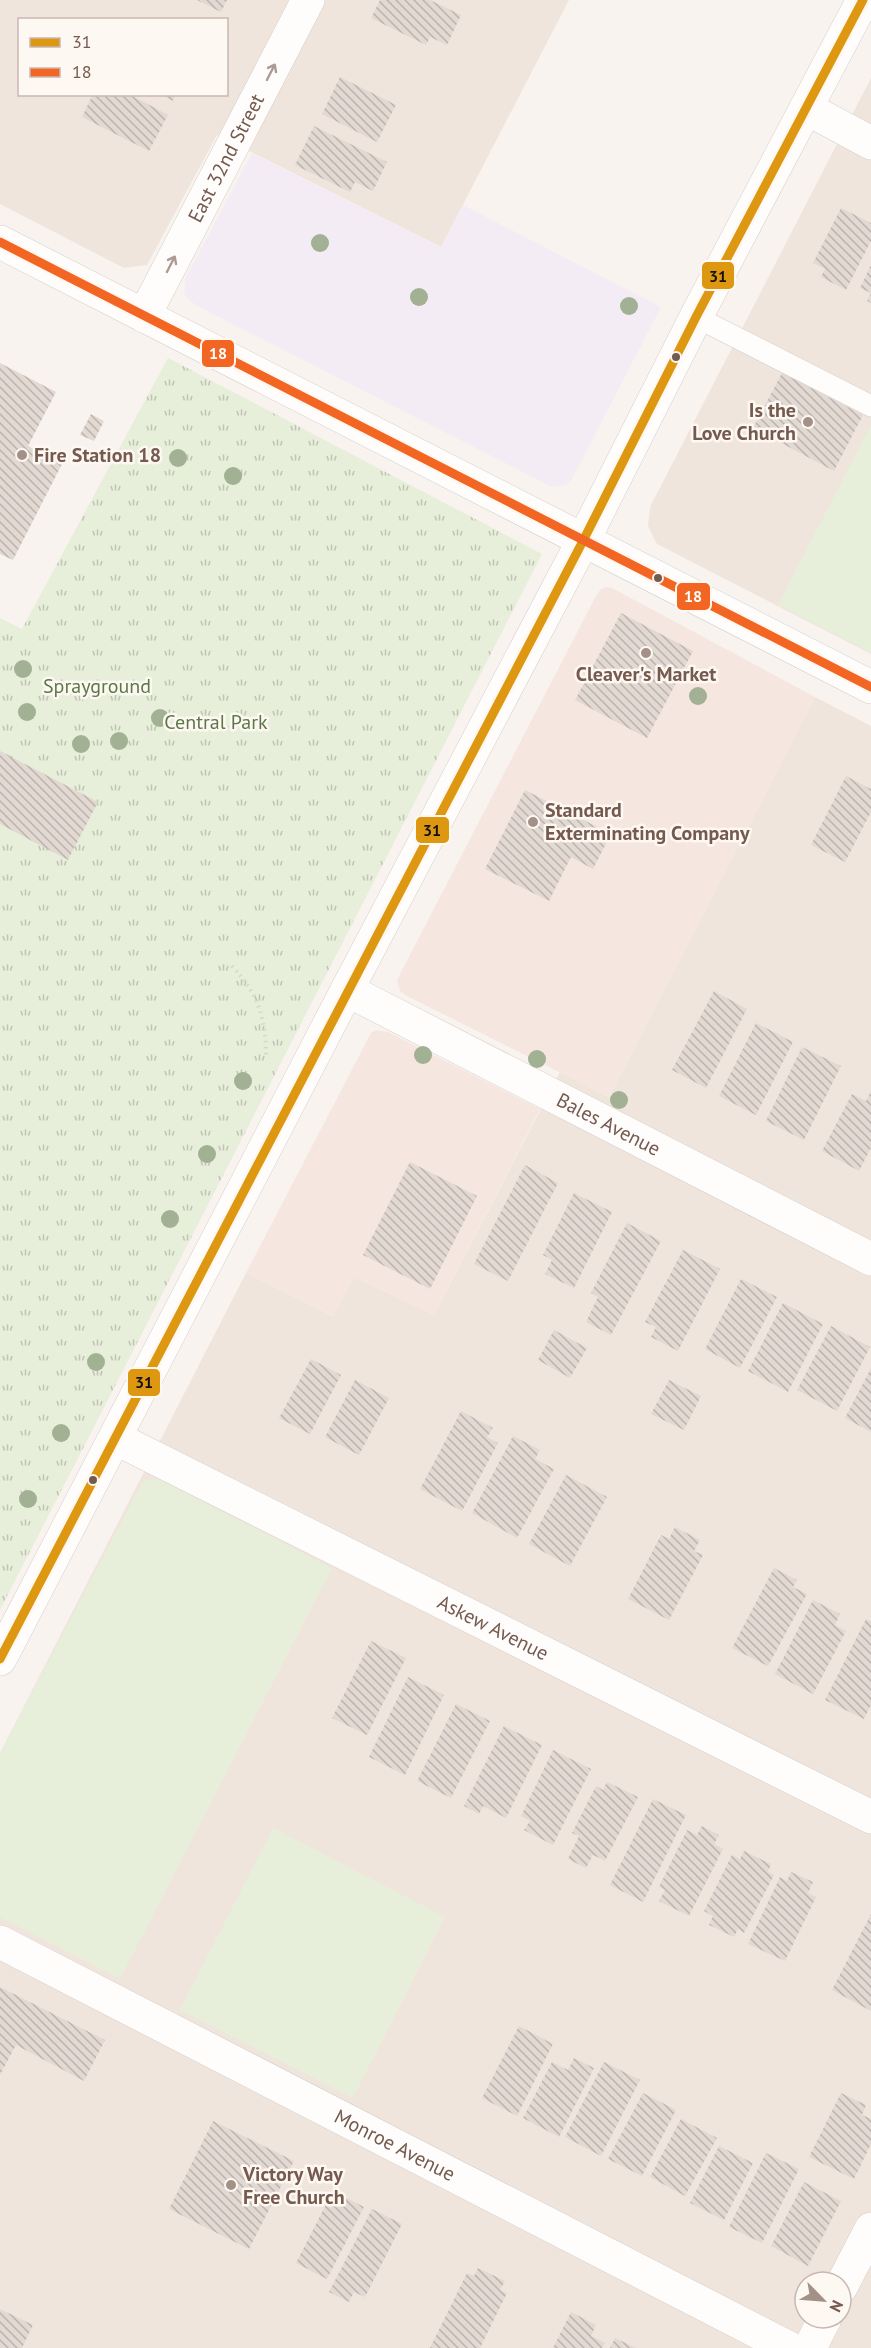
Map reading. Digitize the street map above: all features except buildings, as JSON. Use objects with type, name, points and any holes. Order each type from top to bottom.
[{"type":"street","name":"East 32nd Street","points":[[144,315],[308,0]]},
{"type":"street","points":[[0,1659],[584,539],[696,317],[862,0]]},
{"type":"street","points":[[806,108],[871,143]]},
{"type":"street","points":[[0,242],[871,687]]},
{"type":"street","name":"Bales Avenue","points":[[347,990],[871,1259]]},
{"type":"street","name":"Askew Avenue","points":[[115,1437],[871,1817]]},
{"type":"street","name":"Monroe Avenue","points":[[0,1942],[789,2348]]},
{"type":"street","points":[[850,2270],[871,2229]]},
{"type":"street","points":[[810,2348],[819,2330]]},
{"type":"lane","points":[[696,317],[871,406]]},
{"type":"path","points":[[232,966],[247,982],[256,997],[262,1016],[266,1058]]},
{"type":"shaded area","points":[[0,0],[569,0],[441,247],[217,135],[147,265],[124,268],[0,204]]},
{"type":"shaded area","points":[[871,78],[871,654],[657,544],[648,526],[650,507]]},
{"type":"shaded area","points":[[252,153],[441,247],[463,205],[661,307],[571,481],[565,486],[552,487],[197,306],[186,297],[184,292],[186,277]]},
{"type":"shaded area","points":[[606,587],[612,588],[815,697],[609,1097],[407,996],[400,991],[397,980],[597,594]]},
{"type":"shaded area","points":[[815,697],[871,726],[871,2348],[0,2348],[0,1753],[246,1273],[333,1316],[354,1277],[434,1315],[560,1072],[609,1097]]},
{"type":"shaded area","points":[[376,1030],[388,1032],[540,1109],[434,1315],[354,1277],[334,1316],[246,1273],[371,1033]]},
{"type":"green space","name":"Central Park","points":[[168,358],[542,554],[0,1610],[0,618],[22,629]]},
{"type":"green space","points":[[871,425],[871,653],[778,605]]},
{"type":"green space","points":[[161,1480],[332,1568],[120,1979],[0,1917],[0,1753],[143,1481]]},
{"type":"green space","points":[[273,1828],[445,1917],[353,2098],[180,2010]]},
{"type":"transit line","name":"31","points":[[0,1659],[584,539],[696,317],[863,0]]},
{"type":"transit line","name":"18","points":[[0,242],[871,687]]},
{"type":"place","name":"Is the Love Church","points":[[808,422]]},
{"type":"place","name":"Fire Station 18","points":[[22,455]]},
{"type":"place","name":"Cleaver's Market","points":[[646,653]]},
{"type":"place","name":"Standard Exterminating Company","points":[[533,822]]},
{"type":"place","name":"Victory Way Free Church","points":[[231,2185]]},
{"type":"park label","name":"Sprayground","points":[[97,686]]}]
